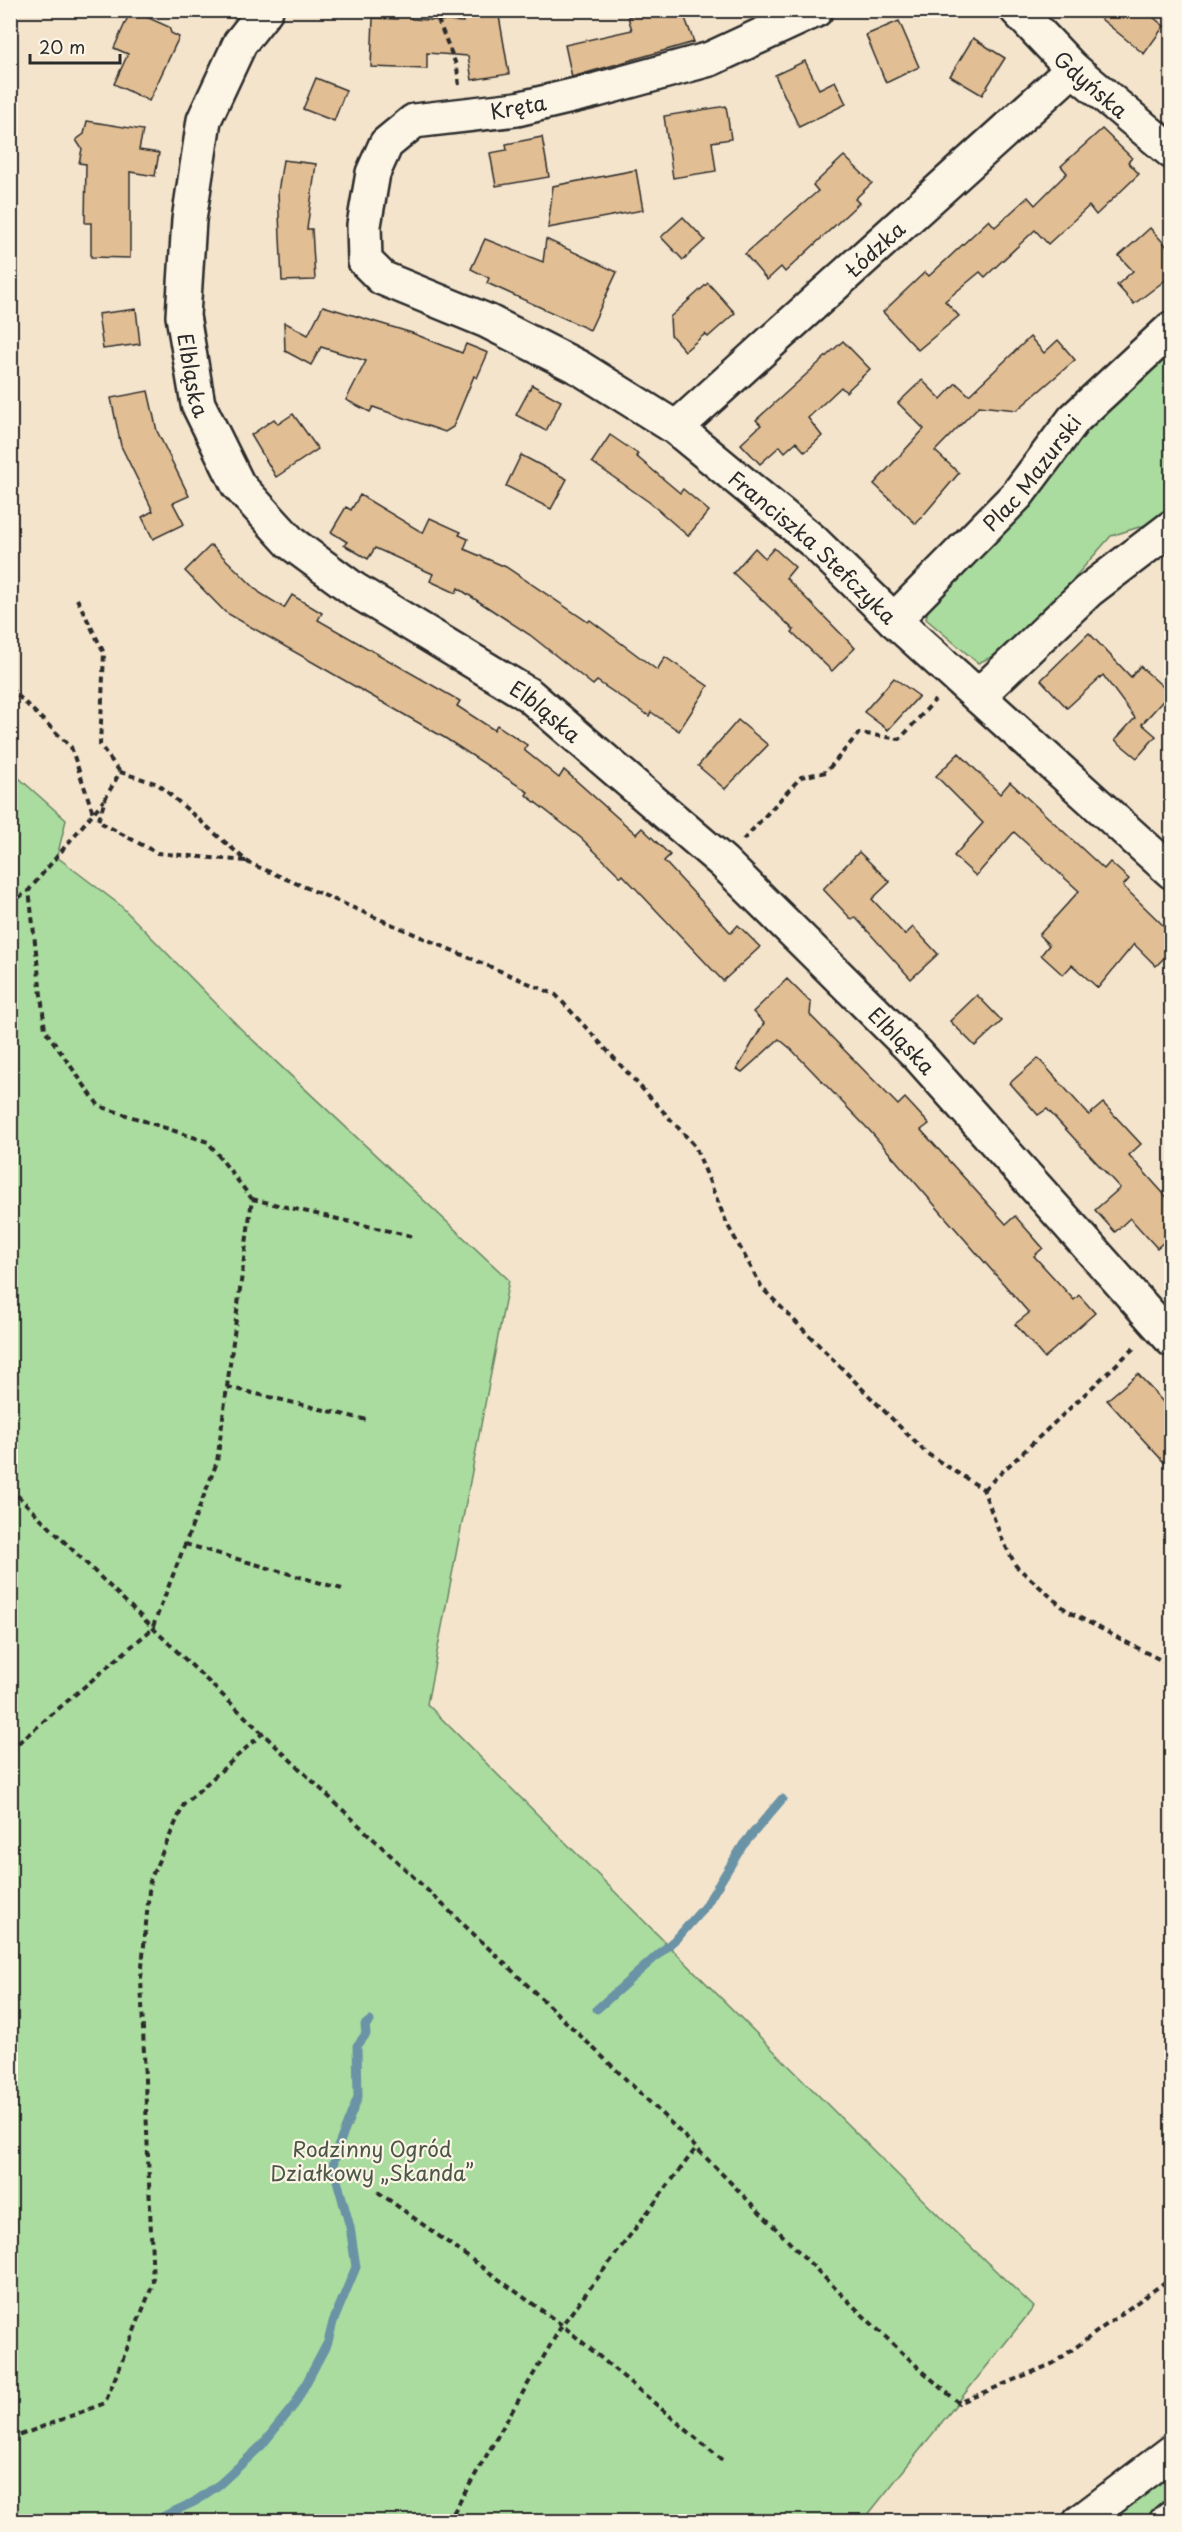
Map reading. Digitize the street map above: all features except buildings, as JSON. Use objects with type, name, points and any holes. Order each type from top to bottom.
[{"type":"street","name":"Elbląska","points":[[266,10],[240,43],[204,120],[186,256],[183,316],[198,404],[238,485],[291,543],[355,590],[529,695],[723,862],[917,1054],[1165,1332]]},
{"type":"street","name":"Kręta","points":[[407,288],[382,278],[365,261],[364,225],[373,173],[386,144],[414,121],[529,106],[710,59],[816,10]]},
{"type":"street","name":"Gdyńska","points":[[1017,10],[1073,69],[1172,152]]},
{"type":"street","name":"Łódzka","points":[[676,428],[1073,69]]},
{"type":"street","name":"Franciszka Stefczyka","points":[[407,288],[487,321],[569,363],[676,428],[813,541],[894,620],[1172,873]]},
{"type":"street","name":"Plac Mazurski","points":[[894,620],[1017,495],[1074,419],[1172,328]]},
{"type":"street","points":[[967,687],[1172,528]]},
{"type":"street","points":[[1080,2522],[1172,2452]]},
{"type":"street","points":[[1166,2522],[1172,2517]]},
{"type":"path","points":[[434,10],[457,67],[462,115]]},
{"type":"path","points":[[77,599],[104,652],[100,745],[120,772],[158,784],[246,861],[556,995],[695,1146],[727,1224],[763,1288],[926,1453],[983,1489],[1001,1537],[1016,1566],[1067,1611],[1172,1666]]},
{"type":"path","points":[[723,862],[801,777],[826,772],[859,733],[900,739],[967,687]]},
{"type":"path","points":[[10,688],[71,747],[93,813]]},
{"type":"path","points":[[10,904],[29,890],[106,797],[120,772]]},
{"type":"path","points":[[106,797],[98,821],[158,853],[246,861]]},
{"type":"path","points":[[29,890],[45,1030],[99,1106],[208,1142],[252,1199],[415,1238]]},
{"type":"path","points":[[10,1750],[152,1629],[217,1462],[252,1199]]},
{"type":"path","points":[[983,1489],[1165,1332]]},
{"type":"path","points":[[227,1387],[367,1420]]},
{"type":"path","points":[[10,1488],[152,1629],[264,1732],[697,2147],[917,2367],[959,2403],[1054,2363],[1172,2277]]},
{"type":"path","points":[[185,1544],[342,1589]]},
{"type":"path","points":[[10,2439],[105,2403],[153,2284],[141,1978],[150,1880],[184,1804],[264,1732]]},
{"type":"path","points":[[448,2522],[562,2325],[697,2147]]},
{"type":"path","points":[[378,2192],[562,2325],[722,2460]]},
{"type":"green space","points":[[1171,340],[1171,504],[1155,522],[1111,536],[1033,625],[1002,652],[978,663],[926,619],[930,599],[1070,443]]},
{"type":"green space","name":"Rodzinny Ogród Działkowy „Skanda”","points":[[10,770],[66,820],[57,857],[120,905],[241,1029],[509,1280],[427,1704],[951,2228],[1034,2307],[863,2521],[11,2521]]},
{"type":"green space","points":[[1171,2472],[1171,2500],[1143,2521],[1109,2522]]},
{"type":"waterway","points":[[597,2009],[679,1936],[706,1905],[743,1845],[782,1799]]},
{"type":"waterway","points":[[151,2522],[194,2502],[220,2484],[262,2445],[295,2404],[328,2342],[333,2322],[356,2267],[350,2227],[333,2166],[336,2152],[358,2097],[357,2046],[366,2034],[365,2025],[370,2021]]}]
